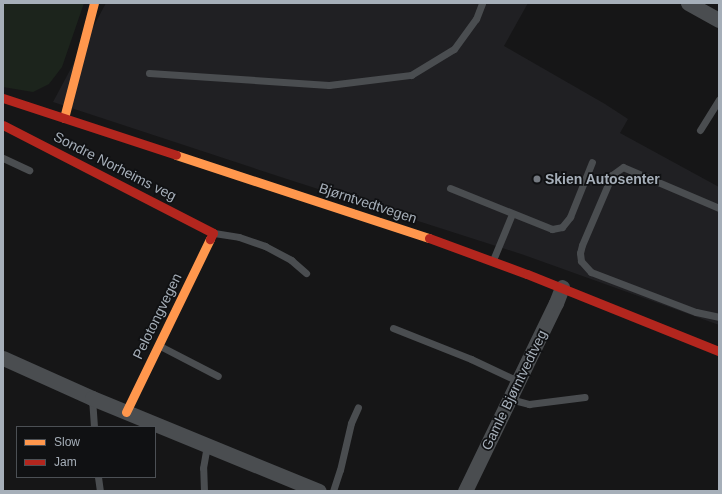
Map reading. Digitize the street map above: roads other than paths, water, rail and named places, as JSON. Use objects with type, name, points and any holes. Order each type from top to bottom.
[{"type":"main road","points":[[64,118],[94,3]]},
{"type":"main road","name":"Bjørntvedtvegen","points":[[3,98],[492,260],[719,351]]},
{"type":"main road","name":"Sondre Norheims veg","points":[[3,125],[213,233]]},
{"type":"main road","name":"Pelotongvegen","points":[[126,412],[213,233]]},
{"type":"street","points":[[688,3],[719,20]]},
{"type":"street","name":"Gamle Bjørntvedtveg","points":[[465,491],[562,287]]},
{"type":"street","points":[[3,358],[92,398],[319,491]]},
{"type":"lane","points":[[149,72],[329,85],[411,75],[454,49],[476,19],[482,3]]},
{"type":"lane","points":[[700,130],[719,100]]},
{"type":"lane","points":[[3,158],[29,170]]},
{"type":"lane","points":[[450,188],[552,229],[562,227],[570,217],[592,162]]},
{"type":"lane","points":[[719,208],[623,167],[612,175],[582,244],[580,253],[582,261],[591,272],[696,312],[719,317]]},
{"type":"lane","points":[[492,260],[512,214]]},
{"type":"lane","points":[[213,233],[239,237],[265,246],[291,260],[306,273]]},
{"type":"lane","points":[[393,328],[471,359],[518,382]]},
{"type":"lane","points":[[158,345],[218,376]]},
{"type":"lane","points":[[510,399],[529,404],[585,397]]},
{"type":"lane","points":[[92,398],[94,426]]},
{"type":"lane","points":[[333,491],[340,470],[351,423],[358,407]]},
{"type":"lane","points":[[204,491],[202,468],[207,444]]},
{"type":"lane","points":[[98,478],[100,491]]},
{"type":"place","name":"Skien Autosenter","points":[[537,179]]}]
